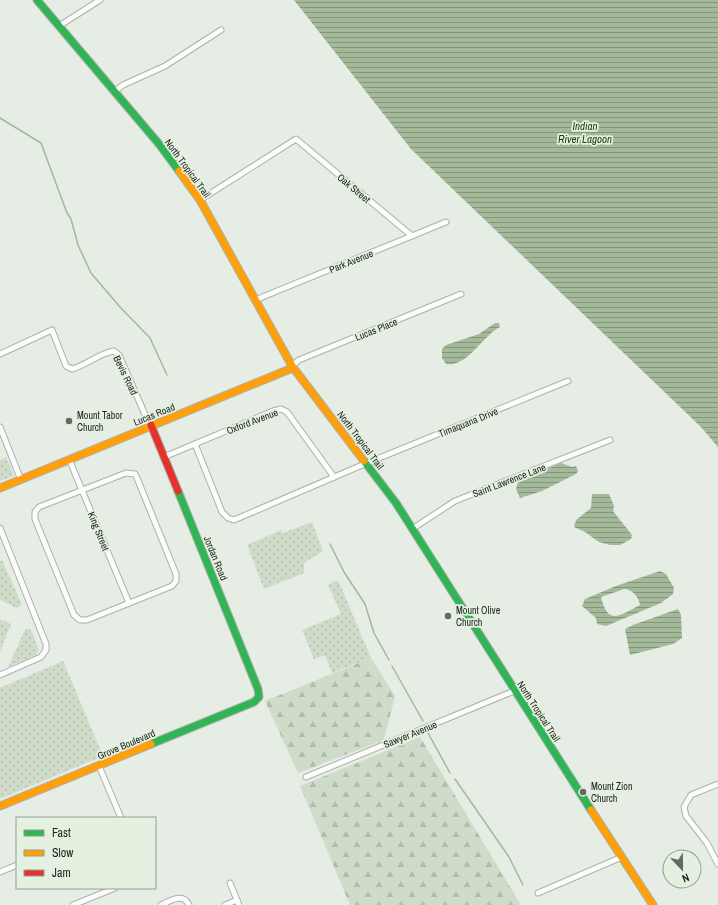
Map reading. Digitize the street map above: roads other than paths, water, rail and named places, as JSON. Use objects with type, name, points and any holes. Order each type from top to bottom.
[{"type":"street","name":"North Tropical Trail","points":[[37,0],[159,144],[200,200],[292,366],[367,463],[412,529],[514,691],[653,905]]},
{"type":"street","points":[[59,26],[100,0]]},
{"type":"street","points":[[114,92],[123,85],[165,66],[221,30]]},
{"type":"street","name":"Oak Street","points":[[200,200],[296,139],[412,236]]},
{"type":"street","name":"Park Avenue","points":[[255,300],[446,222]]},
{"type":"street","name":"Lucas Place","points":[[292,366],[299,360],[461,294]]},
{"type":"street","name":"Bevis Road","points":[[0,354],[52,330],[66,366],[72,369],[80,367],[108,352],[114,351],[119,355],[150,426]]},
{"type":"street","name":"Lucas Road","points":[[0,488],[290,369],[292,366]]},
{"type":"street","name":"Timaquana Drive","points":[[195,444],[222,512],[228,518],[239,518],[367,463],[568,381]]},
{"type":"street","name":"Oxford Avenue","points":[[164,457],[281,409],[287,412],[334,477]]},
{"type":"street","name":"Jordan Road","points":[[150,426],[258,689],[259,697]]},
{"type":"street","points":[[0,427],[21,480]]},
{"type":"street","name":"Saint Lawrence Lane","points":[[412,529],[455,501],[610,440]]},
{"type":"street","name":"King Street","points":[[70,459],[129,603]]},
{"type":"street","points":[[131,472],[137,478],[176,574],[176,580],[172,586],[87,620],[80,620],[74,615],[35,519],[35,512],[39,507],[82,490],[126,473],[131,472]]},
{"type":"street","points":[[0,528],[46,644],[46,650],[41,657],[0,675]]},
{"type":"street","name":"Sawyer Avenue","points":[[306,777],[514,691]]},
{"type":"street","name":"Grove Boulevard","points":[[0,806],[254,702],[259,697]]},
{"type":"street","points":[[99,766],[121,817]]},
{"type":"street","points":[[718,784],[691,795],[684,807],[686,816],[708,843],[718,864]]},
{"type":"street","points":[[538,893],[622,857]]},
{"type":"street","points":[[0,872],[16,865]]},
{"type":"street","points":[[225,905],[238,903],[230,883]]},
{"type":"street","points":[[74,905],[113,889]]},
{"type":"street","points":[[161,905],[179,897],[185,899],[189,905]]},
{"type":"water","name":"Indian River Lagoon","points":[[294,0],[718,0],[718,447],[701,427],[411,149]]},
{"type":"water","points":[[495,323],[499,323],[500,327],[493,331],[468,356],[454,364],[446,364],[442,358],[442,349],[446,345],[479,334]]},
{"type":"water","points":[[561,463],[572,467],[576,466],[578,471],[576,474],[542,491],[520,498],[516,489],[518,482]]},
{"type":"water","points":[[592,494],[609,494],[614,506],[613,511],[632,535],[631,539],[620,545],[610,545],[599,542],[585,532],[574,527],[576,520],[591,508]]},
{"type":"water","points":[[660,571],[666,574],[674,588],[673,594],[661,603],[606,626],[597,624],[596,618],[582,606],[585,599],[616,586]],"holes":[[[627,589],[635,594],[640,605],[620,615],[611,615],[607,612],[601,597]]]},
{"type":"water","points":[[678,609],[681,615],[682,638],[673,644],[630,655],[625,629]]},
{"type":"waterway","points":[[0,118],[41,143],[67,213],[71,219],[78,245],[91,273],[120,307],[150,338],[167,375]]},
{"type":"waterway","points":[[330,544],[344,572],[365,604],[374,633],[389,660]]},
{"type":"waterway","points":[[392,666],[423,721]]},
{"type":"waterway","points":[[428,733],[450,773]]},
{"type":"waterway","points":[[455,779],[509,857],[523,885]]},
{"type":"place","name":"Mount Tabor Church","points":[[69,421]]},
{"type":"place","name":"Mount Olive Church","points":[[448,616]]},
{"type":"place","name":"Mount Zion Church","points":[[583,792]]}]
